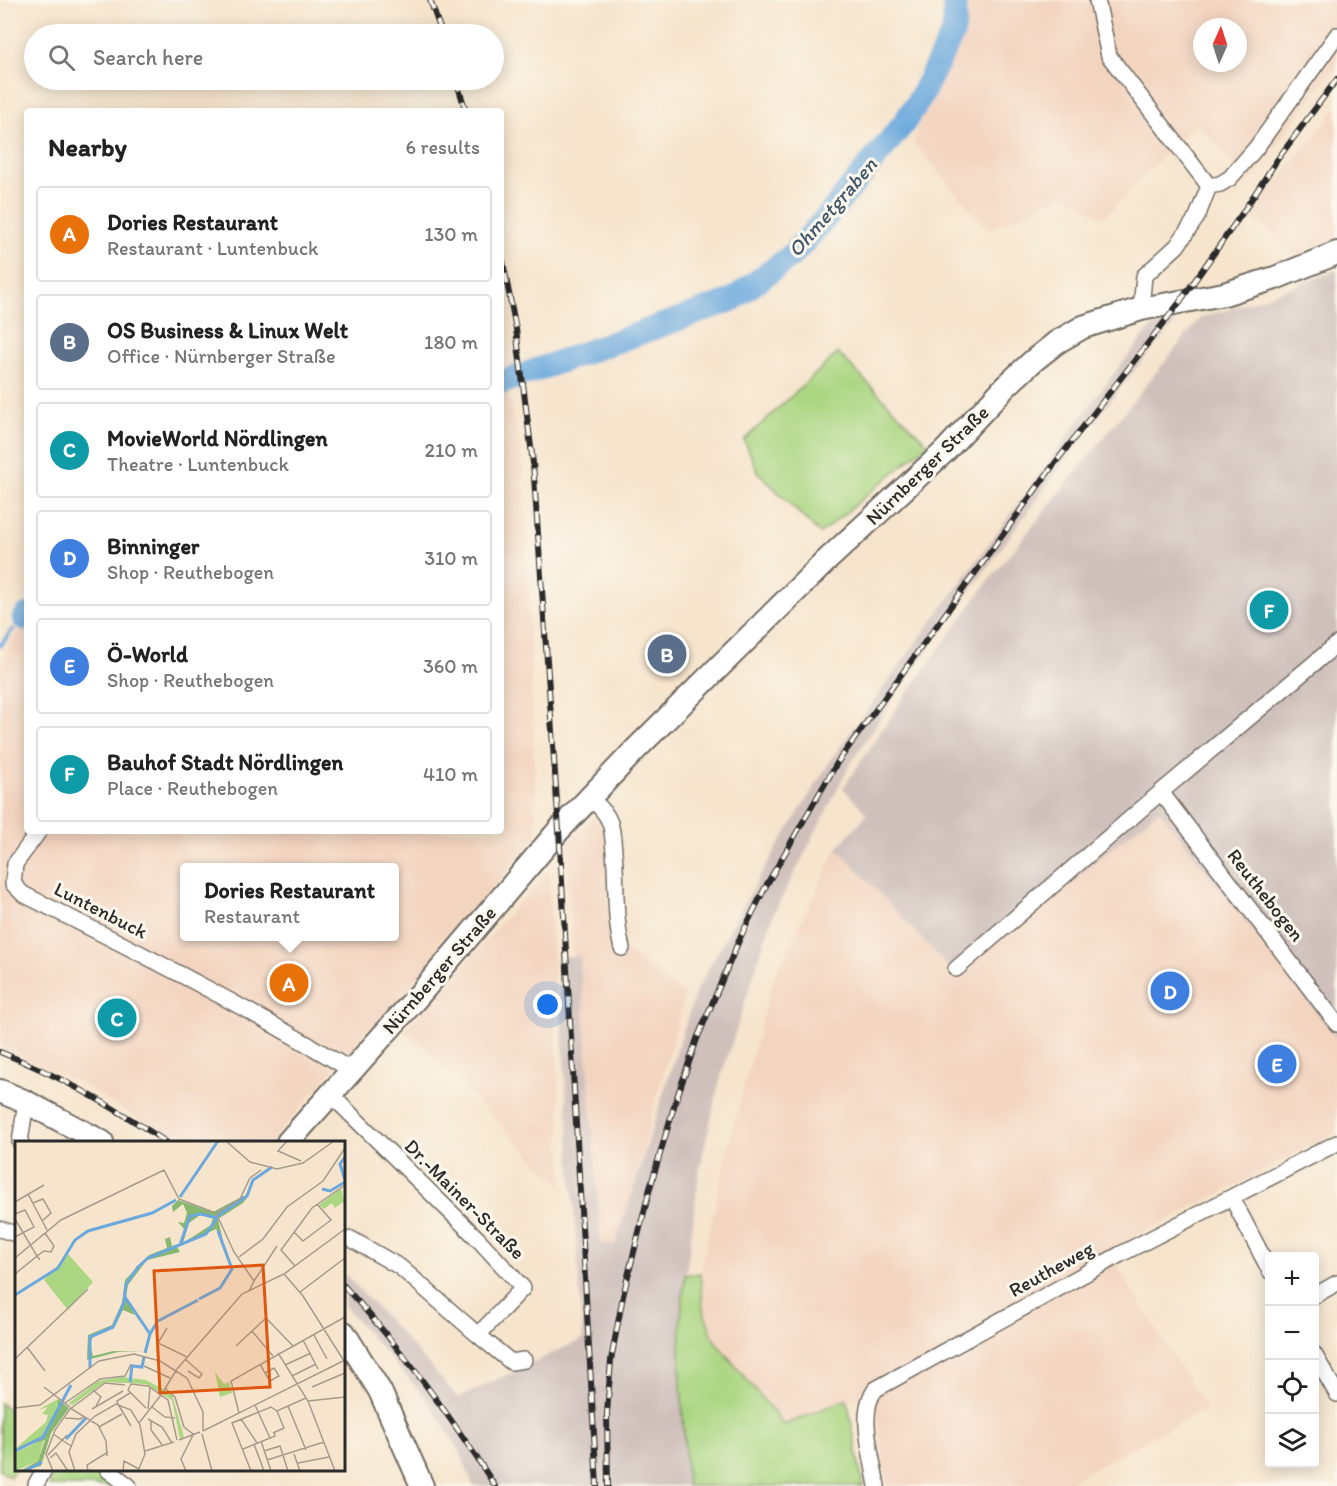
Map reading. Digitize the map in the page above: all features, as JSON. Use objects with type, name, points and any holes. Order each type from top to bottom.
[{"type":"main road","name":"Nürnberger Straße","points":[[290,1141],[559,830],[826,561],[945,451],[1006,386],[1033,361],[1057,342],[1083,327],[1141,309],[1224,294],[1275,278],[1337,253]]},
{"type":"main road","points":[[0,1091],[27,1102],[98,1141]]},
{"type":"main road","points":[[345,1336],[380,1391],[422,1486]]},
{"type":"street","points":[[1097,0],[1109,56],[1209,186]]},
{"type":"street","points":[[1209,186],[1220,184],[1230,178],[1243,163],[1337,34]]},
{"type":"street","points":[[1141,309],[1144,276],[1184,237],[1197,217],[1209,186]]},
{"type":"street","points":[[956,969],[1337,644]]},
{"type":"street","name":"Reuthebogen","points":[[1161,792],[1337,1024]]},
{"type":"street","points":[[590,798],[602,809],[609,822],[612,835],[617,885],[618,934],[622,948]]},
{"type":"street","name":"Luntenbuck","points":[[37,834],[15,864],[13,884],[23,894],[192,979],[351,1070]]},
{"type":"street","name":"Dr.-Mainer-Straße","points":[[330,1094],[478,1239],[523,1288],[478,1335]]},
{"type":"street","points":[[20,1141],[27,1102]]},
{"type":"street","name":"Reutheweg","points":[[877,1486],[867,1426],[867,1405],[876,1389],[1114,1258],[1337,1143]]},
{"type":"street","points":[[1232,1198],[1265,1263]]},
{"type":"street","points":[[0,1229],[15,1234]]},
{"type":"street","points":[[351,1239],[400,1267],[511,1362],[524,1360]]},
{"type":"street","points":[[1319,1293],[1337,1283]]},
{"type":"street","points":[[1317,1360],[1337,1394]]},
{"type":"street","points":[[36,1484],[43,1471]]},
{"type":"street","points":[[109,1471],[129,1486]]},
{"type":"shaded area","points":[[964,0],[1337,0],[1337,64],[1249,183],[1196,122],[1103,219],[1066,194],[988,230],[913,142],[942,55],[960,26]]},
{"type":"shaded area","points":[[1337,108],[1337,237],[1297,256],[1250,216]]},
{"type":"shaded area","points":[[1337,270],[1337,1039],[1159,810],[956,975],[837,848],[867,814],[843,788],[900,703],[990,579],[1200,318],[1263,298]]},
{"type":"shaded area","points":[[1176,322],[1126,380],[1061,466],[902,685],[851,763],[773,915],[719,1083],[699,1172],[681,1316],[680,1365],[687,1486],[473,1486],[461,1453],[428,1401],[345,1307],[345,1274],[458,1398],[583,1339],[557,958],[580,956],[601,1244],[615,1245],[696,991],[761,874],[832,758],[1113,374],[1152,327]]},
{"type":"shaded area","points":[[507,394],[518,432],[523,466],[537,836],[405,992],[355,1045],[272,1141],[171,1141],[75,1081],[0,1047],[0,667],[17,631],[24,628],[24,834],[504,834],[504,395]]},
{"type":"shaded area","points":[[1159,810],[1337,1039],[1337,1133],[1115,1247],[1119,1269],[1206,1409],[1072,1480],[1075,1486],[887,1486],[875,1401],[847,1399],[784,1425],[714,1340],[703,1309],[700,1273],[733,1125],[773,980],[837,848],[956,975]]},
{"type":"shaded area","points":[[595,815],[606,832],[611,952],[629,952],[685,995],[616,1245],[601,1245],[580,956],[573,956],[566,845]]},
{"type":"shaded area","points":[[549,869],[563,1188],[428,1051],[404,1030]]},
{"type":"green space","points":[[838,353],[928,444],[820,534],[758,472],[744,440]]},
{"type":"green space","points":[[700,1273],[703,1309],[714,1340],[784,1425],[847,1399],[863,1486],[687,1486],[680,1365],[681,1316],[685,1275]]},
{"type":"green space","points":[[0,1403],[15,1414],[15,1470],[10,1477],[0,1470]]},
{"type":"green space","points":[[34,1471],[93,1471],[115,1486],[49,1486],[51,1482]]},
{"type":"waterway","name":"Ohmetgraben","points":[[528,373],[732,300],[791,256],[826,218],[904,123],[919,100],[953,33],[954,0]]},
{"type":"waterway","name":"Ohmetgraben","points":[[504,382],[516,377]]},
{"type":"waterway","name":"Ohmetgraben","points":[[0,646],[13,629]]},
{"type":"railway","points":[[430,0],[438,24]]},
{"type":"railway","points":[[608,1486],[607,1413],[611,1360],[623,1296],[650,1188],[697,1039],[740,938],[767,884],[837,763],[1052,467],[1179,303],[1277,160],[1337,79]]},
{"type":"railway","points":[[459,90],[465,108]]},
{"type":"railway","points":[[504,267],[516,329],[533,463],[559,830],[597,1486]]},
{"type":"railway","points":[[0,1052],[86,1092],[164,1141]]},
{"type":"railway","points":[[345,1287],[424,1383],[495,1486]]},
{"type":"place","name":"Bauhof Stadt Nördlingen","points":[[1269,610]]},
{"type":"place","name":"OS Business & Linux Welt","points":[[667,654]]},
{"type":"place","name":"Dories Restaurant","points":[[289,983]]},
{"type":"place","name":"Binninger","points":[[1170,991]]},
{"type":"place","name":"MovieWorld Nördlingen","points":[[117,1018]]},
{"type":"place","name":"Ö-World","points":[[1277,1064]]}]
